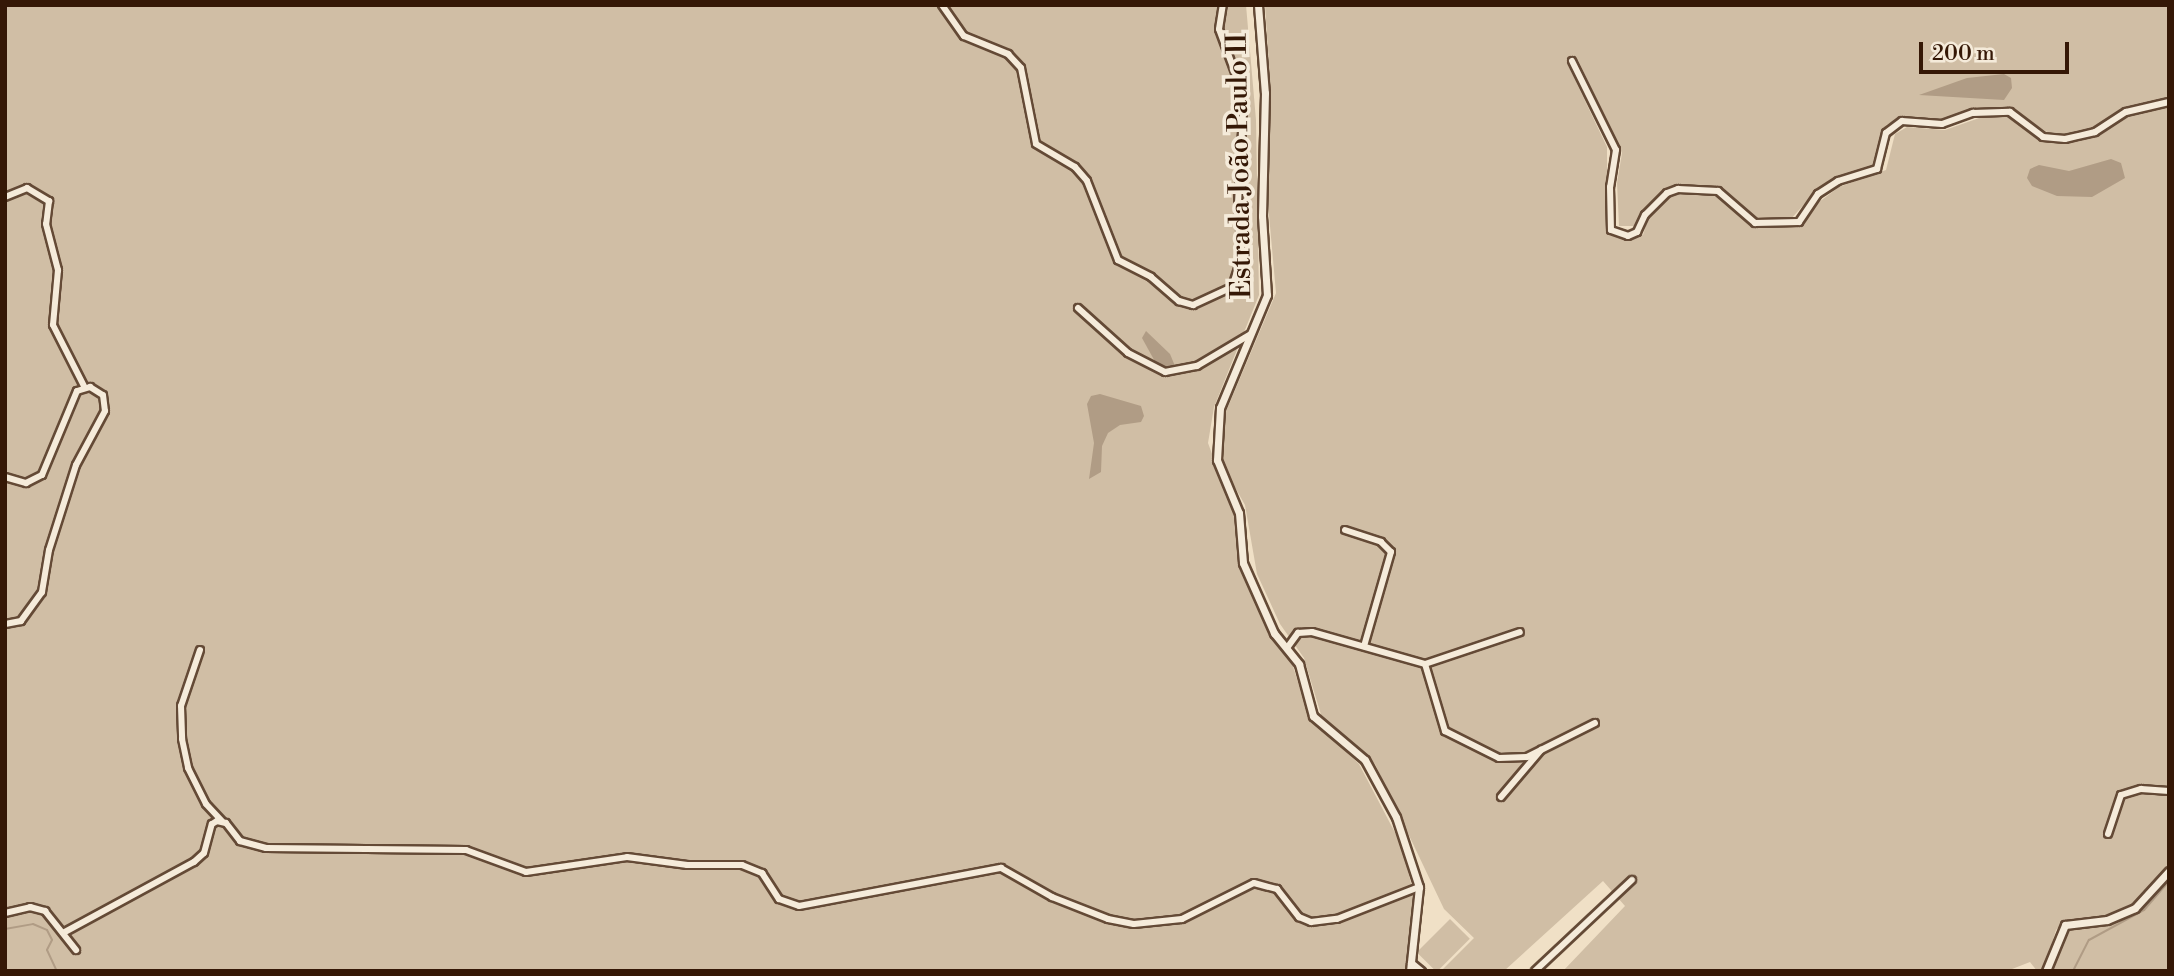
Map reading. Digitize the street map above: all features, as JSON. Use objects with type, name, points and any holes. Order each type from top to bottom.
[{"type":"street","points":[[942,5],[964,36],[1008,54],[1021,68],[1036,144],[1075,167],[1087,181],[1118,260],[1151,277],[1179,301],[1192,305],[1232,287],[1242,257],[1238,203],[1244,97],[1219,29],[1223,5]]},
{"type":"street","name":"Estrada João Paulo II","points":[[1258,5],[1265,93],[1262,216],[1268,284],[1253,333],[1218,417],[1217,460],[1240,513],[1243,563],[1275,633],[1299,664],[1313,716],[1373,772],[1396,817],[1419,887],[1411,967]]},
{"type":"street","points":[[1572,61],[1616,150],[1610,187],[1611,230],[1628,236],[1637,232],[1645,215],[1667,193],[1678,189],[1718,191],[1755,223],[1795,224],[1818,194],[1838,181],[1877,169],[1886,133],[1907,120],[1935,125],[1973,113],[2010,112],[2043,137],[2065,139],[2095,132],[2126,112],[2169,102]]},
{"type":"street","points":[[5,197],[27,188],[49,201],[46,224],[58,270],[53,325],[84,386],[103,395],[105,411],[76,466],[51,543],[42,593],[21,621],[5,624]]},
{"type":"street","points":[[1078,308],[1128,352],[1166,372],[1198,366],[1253,333]]},
{"type":"street","points":[[5,477],[26,483],[46,471],[64,415],[84,386]]},
{"type":"street","points":[[1345,530],[1381,542],[1391,552],[1364,646]]},
{"type":"street","points":[[1287,648],[1298,633],[1306,631],[1425,664],[1520,632]]},
{"type":"street","points":[[200,650],[181,706],[182,739],[188,768],[206,804],[240,841],[251,846],[418,853],[466,850],[526,872],[627,857],[687,865],[742,865],[762,873],[779,899],[799,906],[1000,868],[1052,897],[1108,919],[1134,923],[1182,919],[1254,883],[1277,889],[1299,917],[1311,922],[1337,919],[1419,887]]},
{"type":"street","points":[[1425,664],[1440,723],[1451,738],[1506,759],[1541,750],[1595,723]]},
{"type":"street","points":[[1501,797],[1541,750]]},
{"type":"street","points":[[2108,834],[2121,795],[2141,789],[2169,791]]},
{"type":"street","points":[[63,933],[194,862],[204,852],[213,822],[223,822]]},
{"type":"street","points":[[2046,971],[2066,925],[2107,920],[2135,908],[2169,871]]},
{"type":"street","points":[[1535,971],[1632,880]]},
{"type":"street","points":[[5,913],[40,909],[76,950]]},
{"type":"street","points":[[1411,967],[1421,971]]},
{"type":"shaded area","points":[[5,5],[1246,5],[1256,120],[1259,295],[1214,407],[1208,443],[1235,517],[1241,570],[1270,637],[1290,657],[1309,717],[1359,764],[1401,844],[1414,895],[1406,971],[5,971]]},
{"type":"shaded area","points":[[1265,5],[2169,5],[2169,99],[2126,109],[2095,127],[2070,135],[2047,132],[2008,107],[1976,109],[1943,120],[1902,117],[1886,125],[1875,165],[1839,177],[1816,191],[1790,220],[1756,219],[1724,190],[1685,186],[1665,191],[1634,226],[1619,226],[1617,183],[1622,153],[1578,60],[1567,63],[1607,147],[1607,231],[1623,239],[1643,235],[1648,219],[1675,193],[1717,194],[1754,226],[1803,225],[1819,202],[1839,187],[1886,170],[1895,134],[1907,127],[1945,130],[1982,117],[2006,116],[2043,141],[2060,144],[2103,132],[2132,113],[2169,104],[2169,864],[2136,904],[2109,915],[2063,922],[2056,930],[2043,971],[2037,971],[2030,962],[2007,971],[1563,971],[1625,906],[1603,881],[1504,971],[1441,971],[1474,938],[1444,909],[1375,764],[1322,718],[1304,658],[1280,624],[1257,574],[1245,505],[1224,468],[1222,421],[1276,293],[1268,204],[1271,96]]},
{"type":"shaded area","points":[[2004,74],[2011,78],[2012,88],[2004,100],[1919,95],[1967,78]]},
{"type":"shaded area","points":[[2111,159],[2121,163],[2125,178],[2092,197],[2057,196],[2032,186],[2027,178],[2030,169],[2039,165],[2069,171]]},
{"type":"shaded area","points":[[1146,331],[1170,354],[1175,366],[1158,367],[1142,338]]},
{"type":"shaded area","points":[[1100,394],[1141,406],[1144,416],[1141,422],[1120,425],[1108,433],[1102,446],[1101,472],[1089,479],[1094,443],[1087,404],[1091,396]]},
{"type":"shaded area","points":[[2169,878],[2169,971],[2050,971],[2062,932],[2070,926],[2123,918],[2144,907]]},
{"type":"shaded area","points":[[1450,919],[1470,939],[1438,971],[1417,952]]},
{"type":"waterway","points":[[2073,971],[2089,940],[2144,910],[2169,881]]},
{"type":"waterway","points":[[5,929],[33,924],[47,930],[52,940],[47,950],[57,971]]}]
